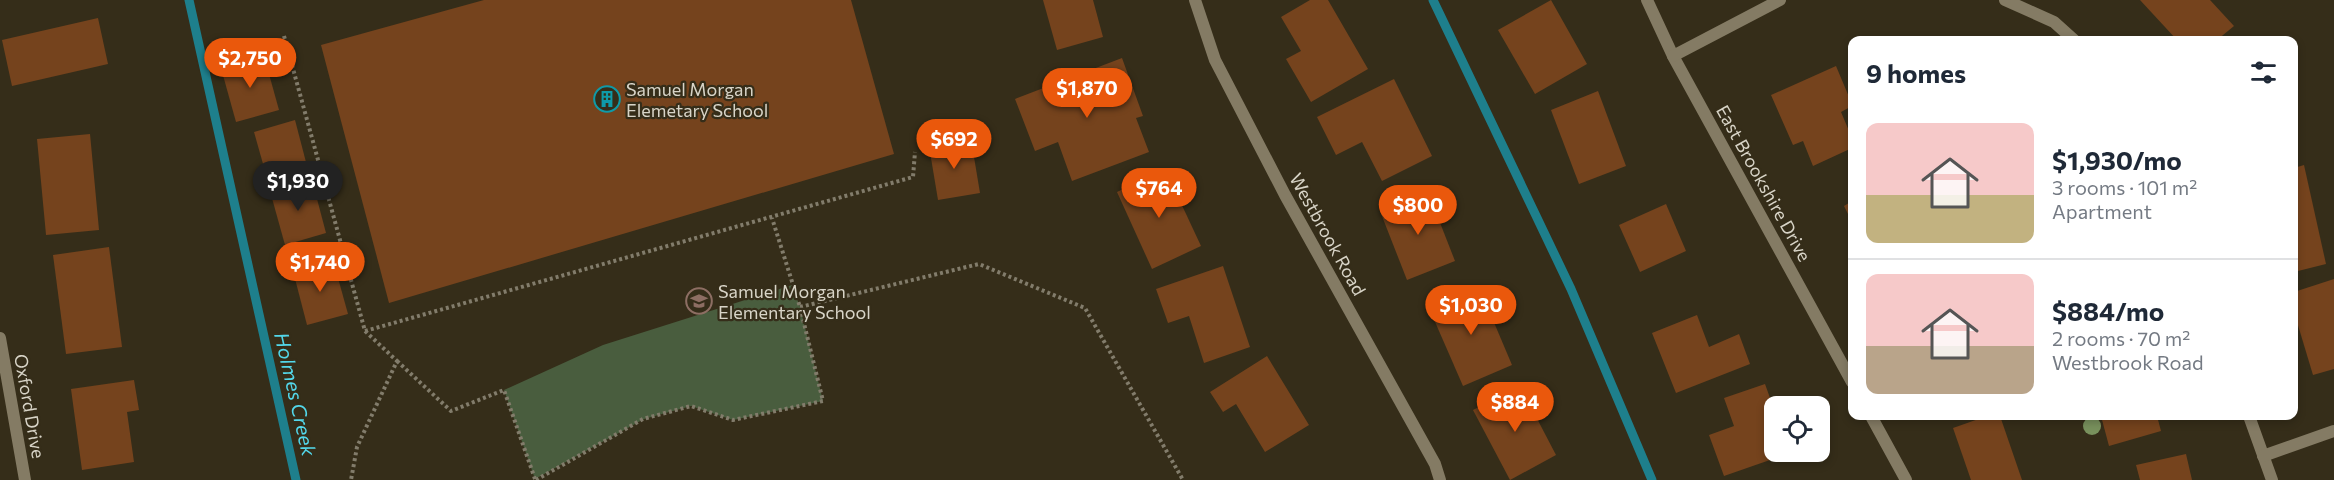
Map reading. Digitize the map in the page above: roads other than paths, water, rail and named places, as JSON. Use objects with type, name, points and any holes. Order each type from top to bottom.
[{"type":"street","name":"Westbrook Road","points":[[1195,0],[1215,60],[1285,195],[1435,464],[1440,480]]},
{"type":"street","name":"East Brookshire Drive","points":[[1647,0],[1673,56],[1848,375]]},
{"type":"street","points":[[1673,56],[1780,0]]},
{"type":"street","points":[[2005,0],[2054,22],[2070,36]]},
{"type":"street","name":"Oxford Drive","points":[[0,338],[25,480]]},
{"type":"street","points":[[1873,420],[1906,480]]},
{"type":"street","points":[[2250,420],[2272,480]]},
{"type":"street","points":[[2263,456],[2334,431]]},
{"type":"waterway","name":"Holmes Creek","points":[[189,0],[296,480]]},
{"type":"waterway","points":[[1433,0],[1571,289],[1652,480]]},
{"type":"place","name":"Samuel Morgan Elemetary School","points":[[607,99]]},
{"type":"place","name":"Samuel Morgan Elementary School","points":[[699,301]]}]
